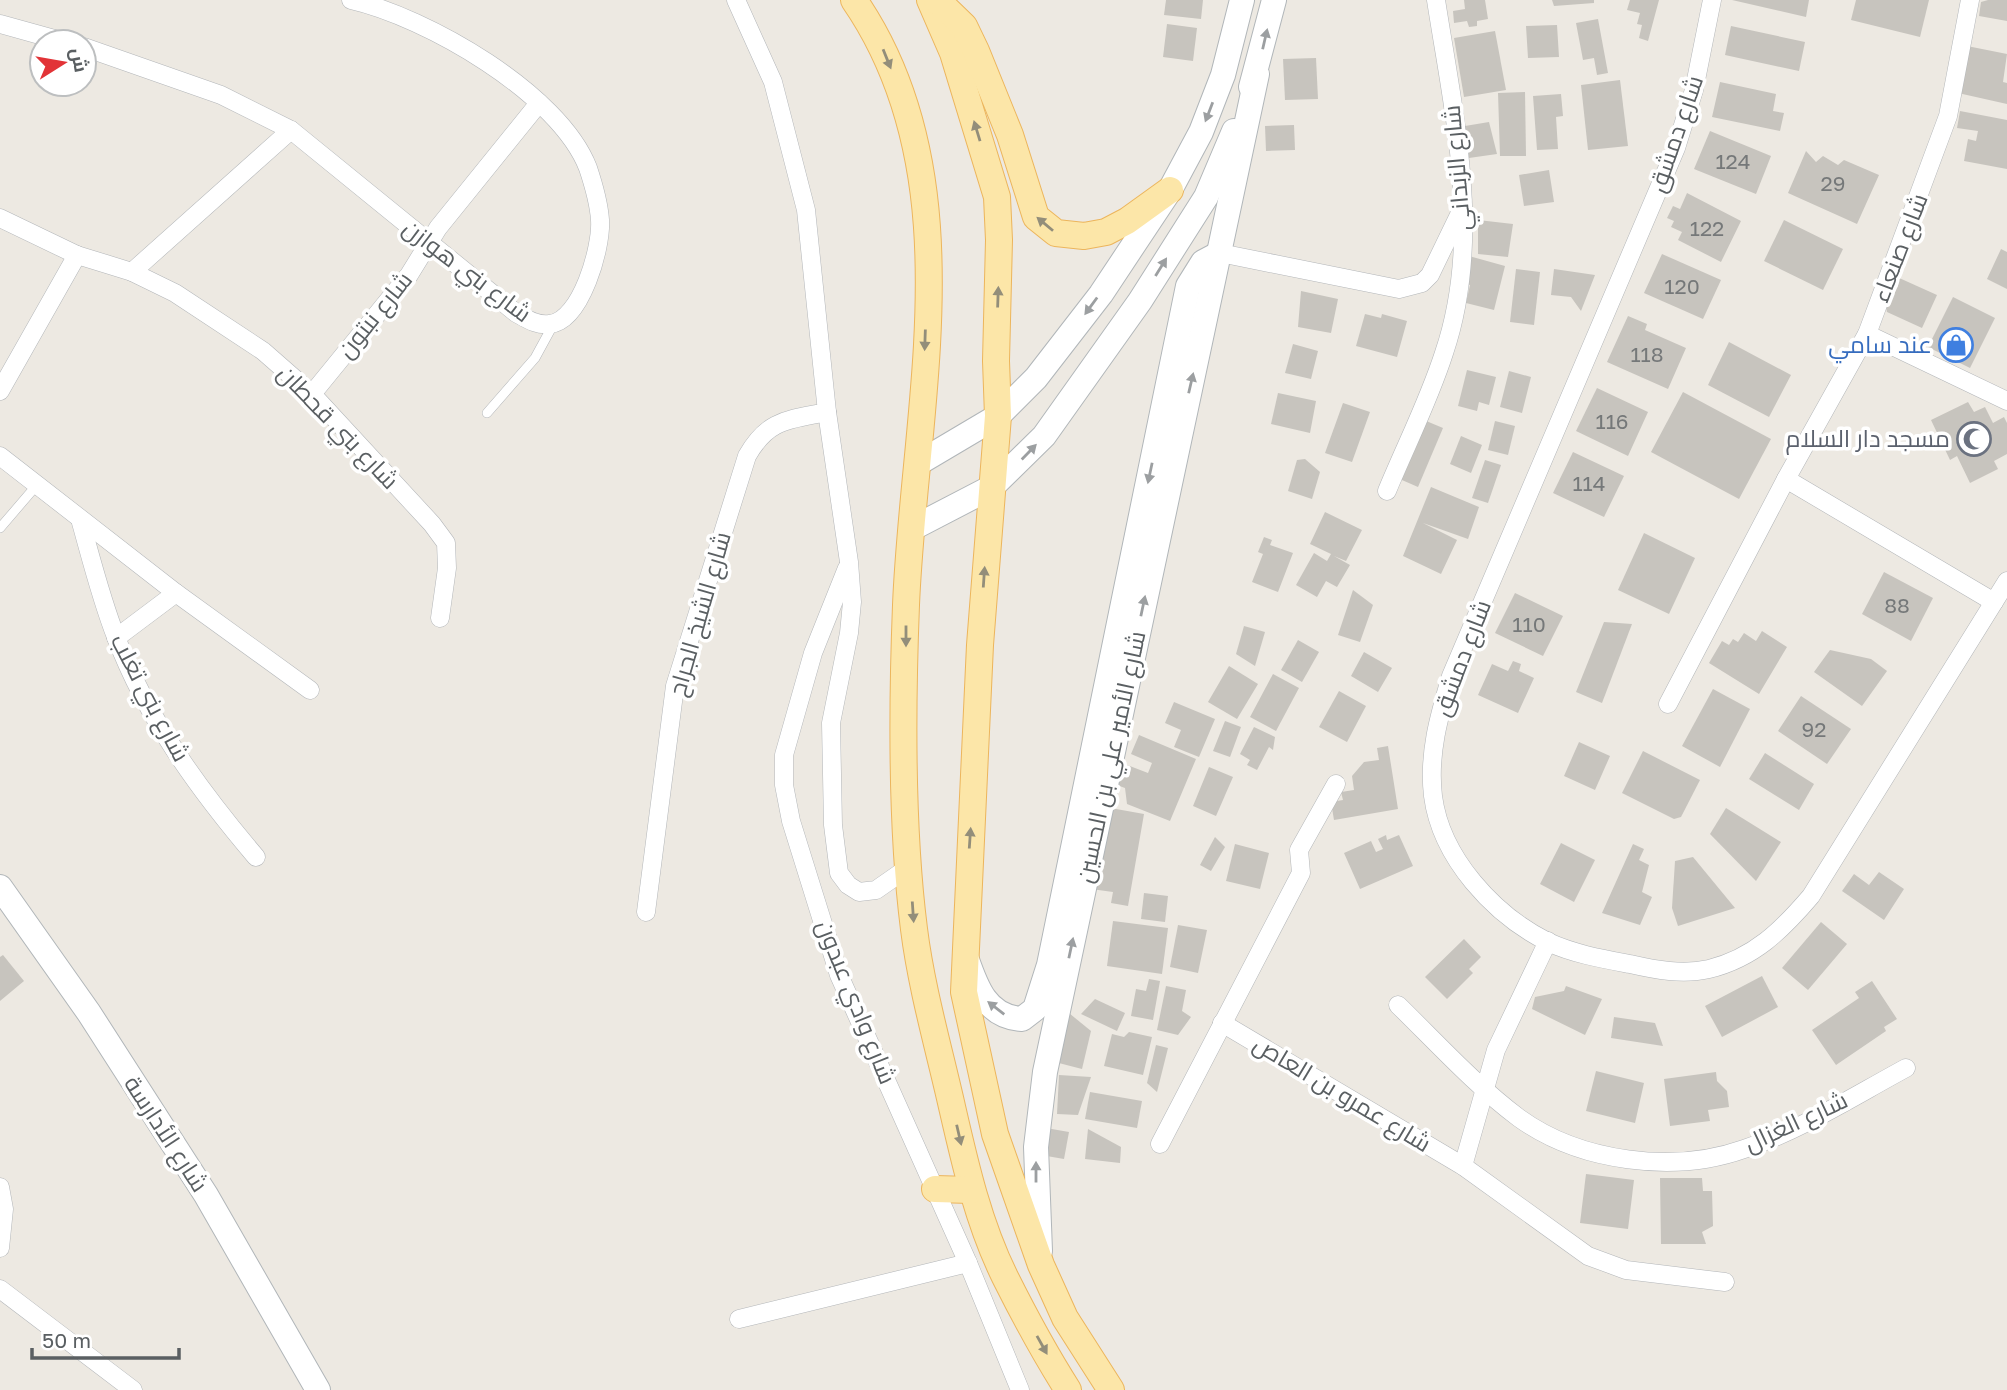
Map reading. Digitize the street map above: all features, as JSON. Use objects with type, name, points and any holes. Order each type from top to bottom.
[{"type":"main road","points":[[854,0],[875,30],[905,104],[923,177],[928,271],[906,632],[906,819],[914,930],[971,1190],[1004,1275],[1068,1390]]},
{"type":"main road","name":"شارع الأمير علي بن الحسين","points":[[930,0],[953,54],[997,197],[998,416],[980,645],[964,992],[995,1133],[1041,1265],[1065,1318],[1111,1390]]},
{"type":"main road","points":[[937,0],[964,26],[981,63],[1010,135],[1036,217],[1056,233],[1084,236],[1105,232],[1127,221],[1170,190]]},
{"type":"main road","points":[[935,1189],[971,1190]]},
{"type":"street","name":"شارع بني هوازن","points":[[98,52],[221,95],[292,130],[516,313],[536,324],[553,324],[568,316],[586,286],[598,250],[600,220],[588,168],[569,135],[539,103],[456,42],[415,21],[351,0]]},
{"type":"street","points":[[736,0],[774,82],[806,210],[827,412],[849,562],[852,602],[849,633],[831,723],[833,825],[839,873],[848,885],[859,892],[876,890],[909,867]]},
{"type":"street","points":[[917,464],[998,416],[1036,378],[1066,341],[1170,190],[1210,109],[1223,75],[1242,0]]},
{"type":"street","name":"شارع الأمير علي بن الحسين","points":[[1041,1265],[1036,1184],[1040,1105],[1168,485],[1274,0]]},
{"type":"street","name":"شارع الزبداني","points":[[1387,491],[1444,353],[1454,318],[1464,249],[1464,205],[1436,0]]},
{"type":"street","name":"شارع دمشق","points":[[1712,0],[1694,90],[1676,148],[1451,676],[1437,720],[1432,757],[1433,798],[1448,842],[1461,867],[1478,887],[1503,911],[1548,941],[1587,956],[1657,970],[1685,972],[1726,964],[1762,945],[1783,929],[1811,896],[2007,581]]},
{"type":"street","name":"شارع صنعاء","points":[[1668,704],[1786,478],[1867,334],[1948,116],[1970,0]]},
{"type":"street","points":[[0,24],[28,32]]},
{"type":"street","name":"شارع الأمير علي بن الحسين","points":[[911,529],[992,487],[1037,444],[1069,404],[1199,208],[1257,74]]},
{"type":"street","name":"شارع نبتون","points":[[312,394],[409,275],[428,243],[539,103]]},
{"type":"street","points":[[132,272],[292,130]]},
{"type":"street","points":[[1220,253],[1399,289],[1412,288],[1430,275],[1464,205]]},
{"type":"street","name":"شارع بني قحطان","points":[[0,218],[77,255],[132,272],[175,293],[263,351],[312,394],[432,524],[446,544],[447,568],[440,618]]},
{"type":"street","name":"شارع الأمير علي بن الحسين","points":[[965,954],[979,992],[991,1007],[1010,1019],[1022,1019],[1035,1009],[1049,965],[1188,286],[1203,262],[1220,253]]},
{"type":"street","points":[[0,391],[77,255]]},
{"type":"street","points":[[1867,334],[2007,401]]},
{"type":"street","name":"شارع الشيخ الجراح","points":[[646,912],[675,686],[747,456],[768,428],[784,420],[827,412]]},
{"type":"street","points":[[0,456],[176,593],[310,690]]},
{"type":"street","points":[[1786,478],[1994,602]]},
{"type":"street","name":"شارع بني تغلب","points":[[80,519],[116,638],[173,750],[214,808],[256,857]]},
{"type":"street","name":"شارع وادي عبدون","points":[[849,562],[804,679],[784,755],[784,785],[791,821],[839,975],[968,1263],[1020,1390]]},
{"type":"street","points":[[116,638],[176,593]]},
{"type":"street","points":[[1160,1144],[1301,873],[1299,850],[1336,784]]},
{"type":"street","points":[[813,890],[839,873]]},
{"type":"street","name":"شارع الأدارسة","points":[[0,887],[89,1013],[206,1195],[318,1390]]},
{"type":"street","name":"شارع عمرو بن العاص","points":[[1463,1166],[1483,1087],[1513,1009],[1548,941]]},
{"type":"street","name":"شارع الغزال","points":[[1398,1005],[1483,1087],[1520,1118],[1577,1148],[1621,1160],[1660,1161],[1742,1150],[1783,1133],[1906,1068]]},
{"type":"street","name":"شارع عمرو بن العاص","points":[[1222,1023],[1463,1166],[1588,1256],[1606,1265],[1653,1275],[1725,1282]]},
{"type":"street","points":[[0,1187],[4,1209],[0,1248]]},
{"type":"street","points":[[739,1319],[968,1263]]},
{"type":"street","points":[[0,1289],[133,1390]]},
{"type":"lane","points":[[487,413],[535,358],[553,324]]},
{"type":"lane","points":[[0,528],[36,486]]},
{"type":"building","points":[[1166,0],[1203,0],[1201,19],[1164,15]]},
{"type":"building","points":[[1464,0],[1485,0],[1488,19],[1477,21],[1477,26],[1469,27],[1467,21],[1454,23],[1453,11],[1465,9]]},
{"type":"building","points":[[1552,0],[1594,0],[1594,3],[1554,6]]},
{"type":"building","points":[[1630,0],[1659,0],[1648,41],[1639,38],[1642,25],[1637,24],[1640,13],[1627,10]]},
{"type":"building","points":[[1732,0],[1809,0],[1806,17]]},
{"type":"building","points":[[1856,0],[1929,0],[1920,37],[1851,20]]},
{"type":"building","points":[[2007,0],[2007,21],[1979,16],[1981,2]]},
{"type":"building","points":[[1598,19],[1608,73],[1597,75],[1594,58],[1583,60],[1576,23]]},
{"type":"building","points":[[1167,24],[1197,28],[1193,61],[1163,57]]},
{"type":"building","points":[[1557,25],[1559,57],[1528,58],[1526,26]]},
{"type":"building","points":[[1731,26],[1805,42],[1799,71],[1725,55]]},
{"type":"building","points":[[1495,31],[1506,90],[1464,97],[1454,38]]},
{"type":"building","points":[[1967,46],[2007,54],[2003,82],[2007,83],[2007,104],[1958,93]]},
{"type":"building","points":[[1316,58],[1318,99],[1285,100],[1283,59]]},
{"type":"building","points":[[1620,80],[1628,146],[1588,150],[1581,85]]},
{"type":"building","points":[[1720,82],[1776,94],[1773,111],[1784,113],[1780,131],[1712,117]]},
{"type":"building","points":[[1525,92],[1526,156],[1500,156],[1498,93]]},
{"type":"building","points":[[1561,94],[1563,116],[1556,117],[1558,149],[1537,150],[1533,96]]},
{"type":"building","points":[[1960,111],[2007,120],[2007,169],[1964,161],[1968,139],[1976,141],[1978,131],[1957,128]]},
{"type":"building","points":[[1489,122],[1497,154],[1469,158],[1465,126]]},
{"type":"building","points":[[1294,125],[1295,150],[1266,151],[1265,126]]},
{"type":"building","points":[[1710,131],[1771,156],[1756,194],[1694,169]]},
{"type":"building","points":[[1806,151],[1816,162],[1823,156],[1838,165],[1844,160],[1879,175],[1857,224],[1788,193]]},
{"type":"building","points":[[1549,170],[1554,202],[1524,206],[1519,175]]},
{"type":"building","points":[[1687,193],[1741,221],[1721,262],[1678,240],[1682,232],[1671,227],[1674,221],[1667,218],[1673,206],[1680,209]]},
{"type":"building","points":[[1478,220],[1513,224],[1508,257],[1478,254]]},
{"type":"building","points":[[1784,220],[1843,249],[1823,290],[1764,261]]},
{"type":"building","points":[[2001,249],[2007,252],[2007,289],[1987,279]]},
{"type":"building","points":[[1662,254],[1721,280],[1703,319],[1644,293]]},
{"type":"building","points":[[1469,256],[1505,266],[1494,310],[1466,303],[1470,285],[1462,283]]},
{"type":"building","points":[[1516,269],[1540,272],[1534,325],[1510,322]]},
{"type":"building","points":[[1554,269],[1595,275],[1581,311],[1571,297],[1551,295]]},
{"type":"building","points":[[1897,277],[1937,295],[1922,328],[1887,312],[1885,303]]},
{"type":"building","points":[[1301,291],[1338,299],[1331,333],[1298,327]]},
{"type":"building","points":[[1953,297],[1995,318],[1970,368],[1928,347]]},
{"type":"building","points":[[1365,314],[1381,318],[1382,314],[1407,321],[1397,357],[1356,346]]},
{"type":"building","points":[[1628,316],[1647,324],[1645,330],[1686,348],[1668,389],[1607,362]]},
{"type":"building","points":[[1729,342],[1791,375],[1769,417],[1708,385]]},
{"type":"building","points":[[1293,344],[1318,351],[1311,379],[1285,373]]},
{"type":"building","points":[[1467,370],[1496,377],[1489,405],[1479,402],[1477,411],[1458,406]]},
{"type":"building","points":[[1509,371],[1531,377],[1522,413],[1500,407]]},
{"type":"building","points":[[1597,388],[1648,412],[1628,456],[1576,431]]},
{"type":"building","points":[[1683,392],[1771,439],[1739,499],[1651,452]]},
{"type":"building","points":[[1278,393],[1316,401],[1310,433],[1271,424]]},
{"type":"building","name":"مسجد دار السلام","points":[[1968,402],[1974,412],[1985,407],[1993,423],[2004,417],[2007,423],[2007,454],[1994,461],[1998,469],[1970,483],[1957,456],[1950,460],[1931,420]]},
{"type":"building","points":[[1343,403],[1370,412],[1352,462],[1325,453]]},
{"type":"building","points":[[1419,418],[1443,428],[1418,487],[1395,477]]},
{"type":"building","points":[[1495,421],[1515,426],[1508,455],[1488,450]]},
{"type":"building","points":[[1461,436],[1482,445],[1471,473],[1450,464]]},
{"type":"building","points":[[1573,452],[1624,476],[1604,517],[1553,493]]},
{"type":"building","points":[[1305,459],[1320,472],[1312,499],[1288,491],[1297,460]]},
{"type":"building","points":[[1485,460],[1501,465],[1488,503],[1472,498]]},
{"type":"building","points":[[1431,487],[1479,507],[1468,539],[1423,523],[1457,540],[1441,574],[1403,556]]},
{"type":"building","points":[[1325,512],[1362,530],[1346,561],[1334,556],[1350,565],[1337,587],[1326,581],[1317,597],[1296,585],[1314,553],[1327,561],[1331,554],[1310,544]]},
{"type":"building","points":[[1644,533],[1695,558],[1669,614],[1618,590]]},
{"type":"building","points":[[1264,537],[1272,540],[1270,545],[1293,553],[1278,592],[1252,582],[1263,554],[1258,552]]},
{"type":"building","points":[[1884,572],[1933,598],[1911,641],[1862,614]]},
{"type":"building","points":[[1353,590],[1373,605],[1360,642],[1338,635]]},
{"type":"building","points":[[1515,593],[1563,616],[1543,656],[1495,633]]},
{"type":"building","points":[[1604,622],[1632,624],[1602,703],[1576,692]]},
{"type":"building","points":[[1244,626],[1265,632],[1255,666],[1236,654]]},
{"type":"building","points":[[1762,631],[1787,647],[1759,694],[1709,663],[1722,641],[1729,645],[1733,639],[1738,642],[1744,633],[1756,641]]},
{"type":"building","points":[[1298,640],[1319,652],[1302,682],[1281,670]]},
{"type":"building","points":[[1830,650],[1871,659],[1887,671],[1862,706],[1814,672]]},
{"type":"building","points":[[1364,652],[1392,668],[1378,692],[1351,676]]},
{"type":"building","points":[[1513,661],[1521,664],[1519,671],[1534,678],[1518,713],[1478,695],[1492,664],[1508,671]]},
{"type":"building","points":[[1229,666],[1258,684],[1237,719],[1208,702]]},
{"type":"building","points":[[1273,674],[1299,688],[1276,731],[1250,717]]},
{"type":"building","points":[[1713,689],[1750,709],[1720,767],[1682,746]]},
{"type":"building","points":[[1339,691],[1366,706],[1347,742],[1319,727]]},
{"type":"building","points":[[1801,696],[1851,729],[1827,764],[1778,731]]},
{"type":"building","points":[[1174,702],[1215,719],[1199,757],[1174,747],[1181,730],[1165,723]]},
{"type":"building","points":[[1225,721],[1241,727],[1230,757],[1213,751]]},
{"type":"building","points":[[1254,727],[1275,737],[1273,750],[1269,747],[1257,770],[1247,765],[1250,760],[1240,754]]},
{"type":"building","points":[[1139,735],[1196,759],[1170,821],[1127,804],[1125,788],[1114,784],[1122,763],[1148,773],[1152,763],[1131,754]]},
{"type":"building","points":[[1579,742],[1610,756],[1595,790],[1564,776]]},
{"type":"building","points":[[1388,746],[1398,809],[1334,820],[1331,802],[1343,800],[1341,792],[1354,790],[1352,776],[1364,762],[1379,760],[1377,748]]},
{"type":"building","points":[[1643,751],[1700,780],[1681,817],[1674,819],[1622,793]]},
{"type":"building","points":[[1765,753],[1814,784],[1799,810],[1749,779]]},
{"type":"building","points":[[1209,767],[1233,777],[1216,816],[1193,806]]},
{"type":"building","points":[[1105,807],[1144,814],[1128,906],[1111,903],[1113,892],[1091,889]]},
{"type":"building","points":[[1726,808],[1781,842],[1756,881],[1710,834]]},
{"type":"building","points":[[1386,835],[1387,840],[1399,835],[1413,866],[1360,889],[1344,853],[1371,841],[1376,852],[1383,849],[1378,839]]},
{"type":"building","points":[[1215,837],[1225,847],[1211,871],[1200,865]]},
{"type":"building","points":[[1561,843],[1595,860],[1574,902],[1540,884]]},
{"type":"building","points":[[1235,844],[1269,853],[1260,889],[1226,881]]},
{"type":"building","points":[[1633,844],[1644,849],[1639,860],[1649,865],[1642,892],[1652,897],[1640,925],[1602,913]]},
{"type":"building","points":[[1693,857],[1735,908],[1678,926],[1672,908],[1675,861]]},
{"type":"building","points":[[1879,872],[1904,889],[1884,920],[1842,891],[1854,874],[1869,885]]},
{"type":"building","points":[[1144,893],[1168,896],[1165,922],[1141,919]]},
{"type":"building","points":[[1113,921],[1168,928],[1162,974],[1107,966]]},
{"type":"building","points":[[1821,922],[1847,944],[1808,990],[1782,968]]},
{"type":"building","points":[[1178,925],[1207,930],[1198,973],[1170,967]]},
{"type":"building","points":[[1464,939],[1481,957],[1469,969],[1473,973],[1447,999],[1425,977]]},
{"type":"building","points":[[3,955],[24,981],[0,1001],[0,957]]},
{"type":"building","points":[[1762,976],[1778,1007],[1722,1037],[1705,1006]]},
{"type":"building","points":[[1149,979],[1160,981],[1153,1020],[1131,1016],[1136,989],[1146,991]]},
{"type":"building","points":[[1872,981],[1897,1019],[1884,1027],[1886,1031],[1836,1065],[1812,1030],[1859,998],[1855,992]]},
{"type":"building","points":[[1166,986],[1186,990],[1182,1011],[1191,1017],[1178,1035],[1157,1030]]},
{"type":"building","points":[[1566,986],[1602,999],[1585,1035],[1532,1009],[1535,997],[1564,991]]},
{"type":"building","points":[[1095,999],[1125,1013],[1117,1031],[1081,1014]]},
{"type":"building","points":[[1064,1009],[1091,1031],[1082,1069],[1051,1061]]},
{"type":"building","points":[[1614,1017],[1655,1023],[1663,1046],[1611,1038]]},
{"type":"building","points":[[1129,1032],[1152,1037],[1143,1075],[1104,1066],[1112,1034],[1124,1037]]},
{"type":"building","points":[[1156,1045],[1168,1048],[1157,1092],[1147,1083]]},
{"type":"building","points":[[1596,1071],[1644,1083],[1635,1123],[1586,1111]]},
{"type":"building","points":[[1716,1072],[1717,1081],[1727,1091],[1729,1107],[1708,1110],[1710,1121],[1670,1126],[1664,1079]]},
{"type":"building","points":[[1059,1075],[1091,1077],[1078,1115],[1057,1114]]},
{"type":"building","points":[[1090,1092],[1142,1101],[1137,1128],[1085,1119]]},
{"type":"building","points":[[1046,1128],[1069,1132],[1064,1159],[1041,1155]]},
{"type":"building","points":[[1088,1129],[1121,1147],[1120,1163],[1085,1159]]},
{"type":"building","points":[[1586,1174],[1634,1180],[1628,1229],[1580,1223]]},
{"type":"building","points":[[1660,1178],[1702,1178],[1703,1191],[1712,1191],[1713,1226],[1702,1232],[1706,1244],[1661,1244]]},
{"type":"place","name":"عند سامي","points":[[1956,345]]},
{"type":"place","name":"مسجد دار السلام","points":[[1974,439]]}]
